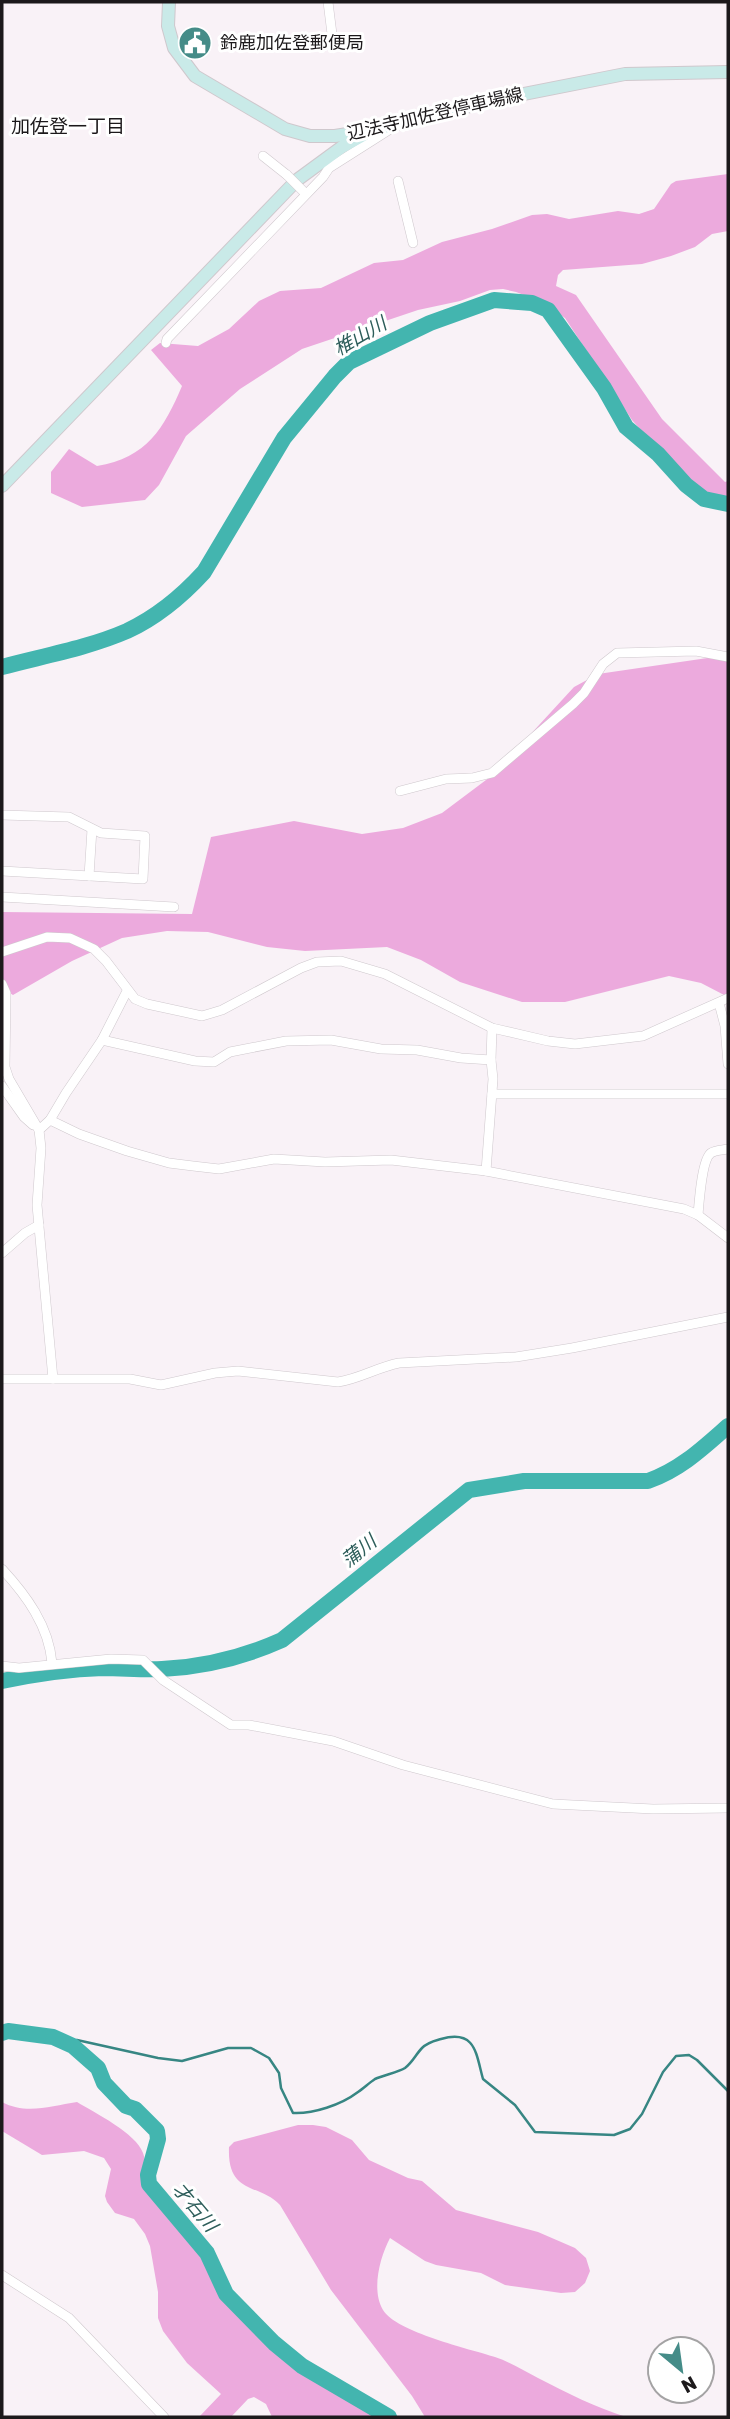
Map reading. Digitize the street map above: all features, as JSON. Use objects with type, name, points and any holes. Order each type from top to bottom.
[{"type":"main road","name":"辺法寺加佐登停車場線","points":[[169,2],[168,26],[174,48],[190,71],[200,80],[285,130],[297,133],[335,136],[372,130],[503,98],[625,74],[728,72]]},
{"type":"main road","points":[[2,486],[297,180],[342,147],[372,130]]},
{"type":"street","points":[[328,2],[332,34]]},
{"type":"street","points":[[166,343],[334,164],[391,129],[395,123]]},
{"type":"street","points":[[262,156],[288,175],[305,192]]},
{"type":"street","points":[[398,181],[413,243]]},
{"type":"street","points":[[400,791],[446,779],[481,776],[497,770],[573,704],[584,693],[603,664],[617,653],[696,652],[728,657]]},
{"type":"street","points":[[2,815],[69,817],[101,834],[145,836],[143,879],[2,871]]},
{"type":"street","points":[[89,876],[92,829]]},
{"type":"street","points":[[2,897],[174,907]]},
{"type":"street","points":[[2,952],[47,937],[70,938],[94,949],[135,999],[194,1015],[210,1015],[317,962],[341,961],[385,974],[492,1028],[548,1041],[575,1044],[643,1036],[728,998]]},
{"type":"street","points":[[2,984],[6,993],[5,1067],[9,1079],[39,1130],[41,1148],[37,1205],[53,1380]]},
{"type":"street","points":[[39,1130],[50,1120],[102,1040],[127,991]]},
{"type":"street","points":[[719,1003],[725,1026],[728,1064]]},
{"type":"street","points":[[486,1171],[494,1079],[491,1060],[492,1028]]},
{"type":"street","points":[[102,1040],[210,1062],[230,1052],[286,1041],[331,1041],[491,1060]]},
{"type":"street","points":[[2,1086],[24,1116],[39,1130]]},
{"type":"street","points":[[492,1094],[728,1094]]},
{"type":"street","points":[[50,1120],[79,1134],[127,1151],[169,1163],[193,1166],[219,1169],[274,1159],[325,1162],[391,1160],[486,1171],[684,1209],[698,1215],[728,1238]]},
{"type":"street","points":[[698,1215],[708,1155],[728,1149]]},
{"type":"street","points":[[2,1253],[39,1225]]},
{"type":"street","points":[[2,1378],[130,1379],[161,1385],[215,1373],[238,1371],[338,1382],[352,1380],[384,1366],[399,1363],[516,1357],[728,1317]]},
{"type":"street","points":[[2,1569],[29,1601],[51,1647],[52,1663]]},
{"type":"street","points":[[2,1666],[19,1668],[111,1659],[143,1660],[163,1680],[231,1725],[333,1741],[403,1765],[553,1804],[653,1810],[728,1808]]},
{"type":"street","points":[[2,2274],[69,2318],[164,2417]]},
{"type":"shaded area","points":[[728,174],[728,231],[712,234],[695,247],[642,264],[563,270],[558,275],[556,286],[576,295],[662,419],[725,482],[728,481],[728,506],[698,494],[632,420],[565,318],[542,302],[503,289],[490,290],[460,301],[418,310],[302,349],[240,389],[186,436],[159,485],[145,500],[82,507],[51,493],[51,472],[69,449],[97,466],[129,456],[152,439],[160,428],[182,386],[151,350],[160,343],[198,346],[229,329],[259,301],[280,291],[321,288],[374,263],[403,260],[442,242],[532,215],[547,214],[569,219],[618,211],[639,214],[654,209],[676,181]]},
{"type":"shaded area","points":[[728,655],[728,997],[701,983],[669,976],[565,1002],[522,1002],[460,982],[421,960],[387,947],[305,951],[267,947],[208,932],[167,931],[122,938],[72,961],[13,995],[2,988],[2,912],[192,914],[211,837],[294,821],[362,834],[403,828],[442,813],[494,774],[574,687],[598,674]]},
{"type":"shaded area","points":[[2,2102],[29,2109],[77,2102],[124,2131],[143,2153],[148,2186],[191,2238],[217,2277],[231,2307],[312,2377],[397,2417],[272,2417],[266,2404],[254,2397],[248,2399],[231,2417],[199,2417],[221,2394],[187,2363],[163,2331],[158,2318],[158,2292],[150,2246],[145,2234],[134,2219],[115,2213],[105,2196],[111,2169],[104,2158],[84,2151],[42,2155],[2,2131]]},
{"type":"shaded area","points":[[298,2125],[326,2127],[352,2140],[369,2160],[408,2178],[422,2181],[456,2210],[538,2232],[575,2248],[586,2258],[590,2271],[585,2283],[575,2292],[561,2293],[505,2285],[481,2273],[436,2265],[425,2261],[390,2238],[378,2274],[379,2302],[383,2310],[402,2326],[501,2359],[581,2399],[626,2417],[425,2417],[331,2290],[280,2205],[272,2198],[246,2186],[233,2173],[229,2147],[234,2142]]},
{"type":"waterway","name":"椎山川","points":[[2,667],[81,647],[127,631],[148,620],[204,572],[284,438],[349,362],[430,323],[494,300],[532,303],[548,310],[604,388],[626,427],[704,499],[728,504]]},
{"type":"waterway","name":"蒲川","points":[[2,1681],[78,1669],[178,1668],[223,1660],[253,1651],[282,1640],[469,1490],[524,1481],[648,1481],[681,1465],[728,1426]]},
{"type":"waterway","name":"才石川","points":[[2,2033],[8,2031],[53,2037],[73,2046],[98,2068],[104,2083],[126,2106],[135,2109],[157,2131],[158,2139],[148,2175],[149,2184],[207,2253],[226,2294],[274,2343],[302,2366],[389,2417]]},
{"type":"waterway","points":[[65,2042],[77,2040],[182,2061],[228,2048],[251,2048],[269,2058],[279,2073],[281,2088],[293,2113],[301,2113],[335,2105],[351,2097],[375,2079],[402,2069],[429,2043],[453,2037],[461,2038],[468,2041],[476,2053],[483,2079],[515,2105],[535,2132],[614,2135],[630,2129],[642,2114],[663,2072],[676,2056],[689,2055],[697,2060],[728,2091]]},
{"type":"place","name":"鈴鹿加佐登郵便局","points":[[195,43]]},
{"type":"district","name":"加佐登一丁目","points":[[68,126]]}]
